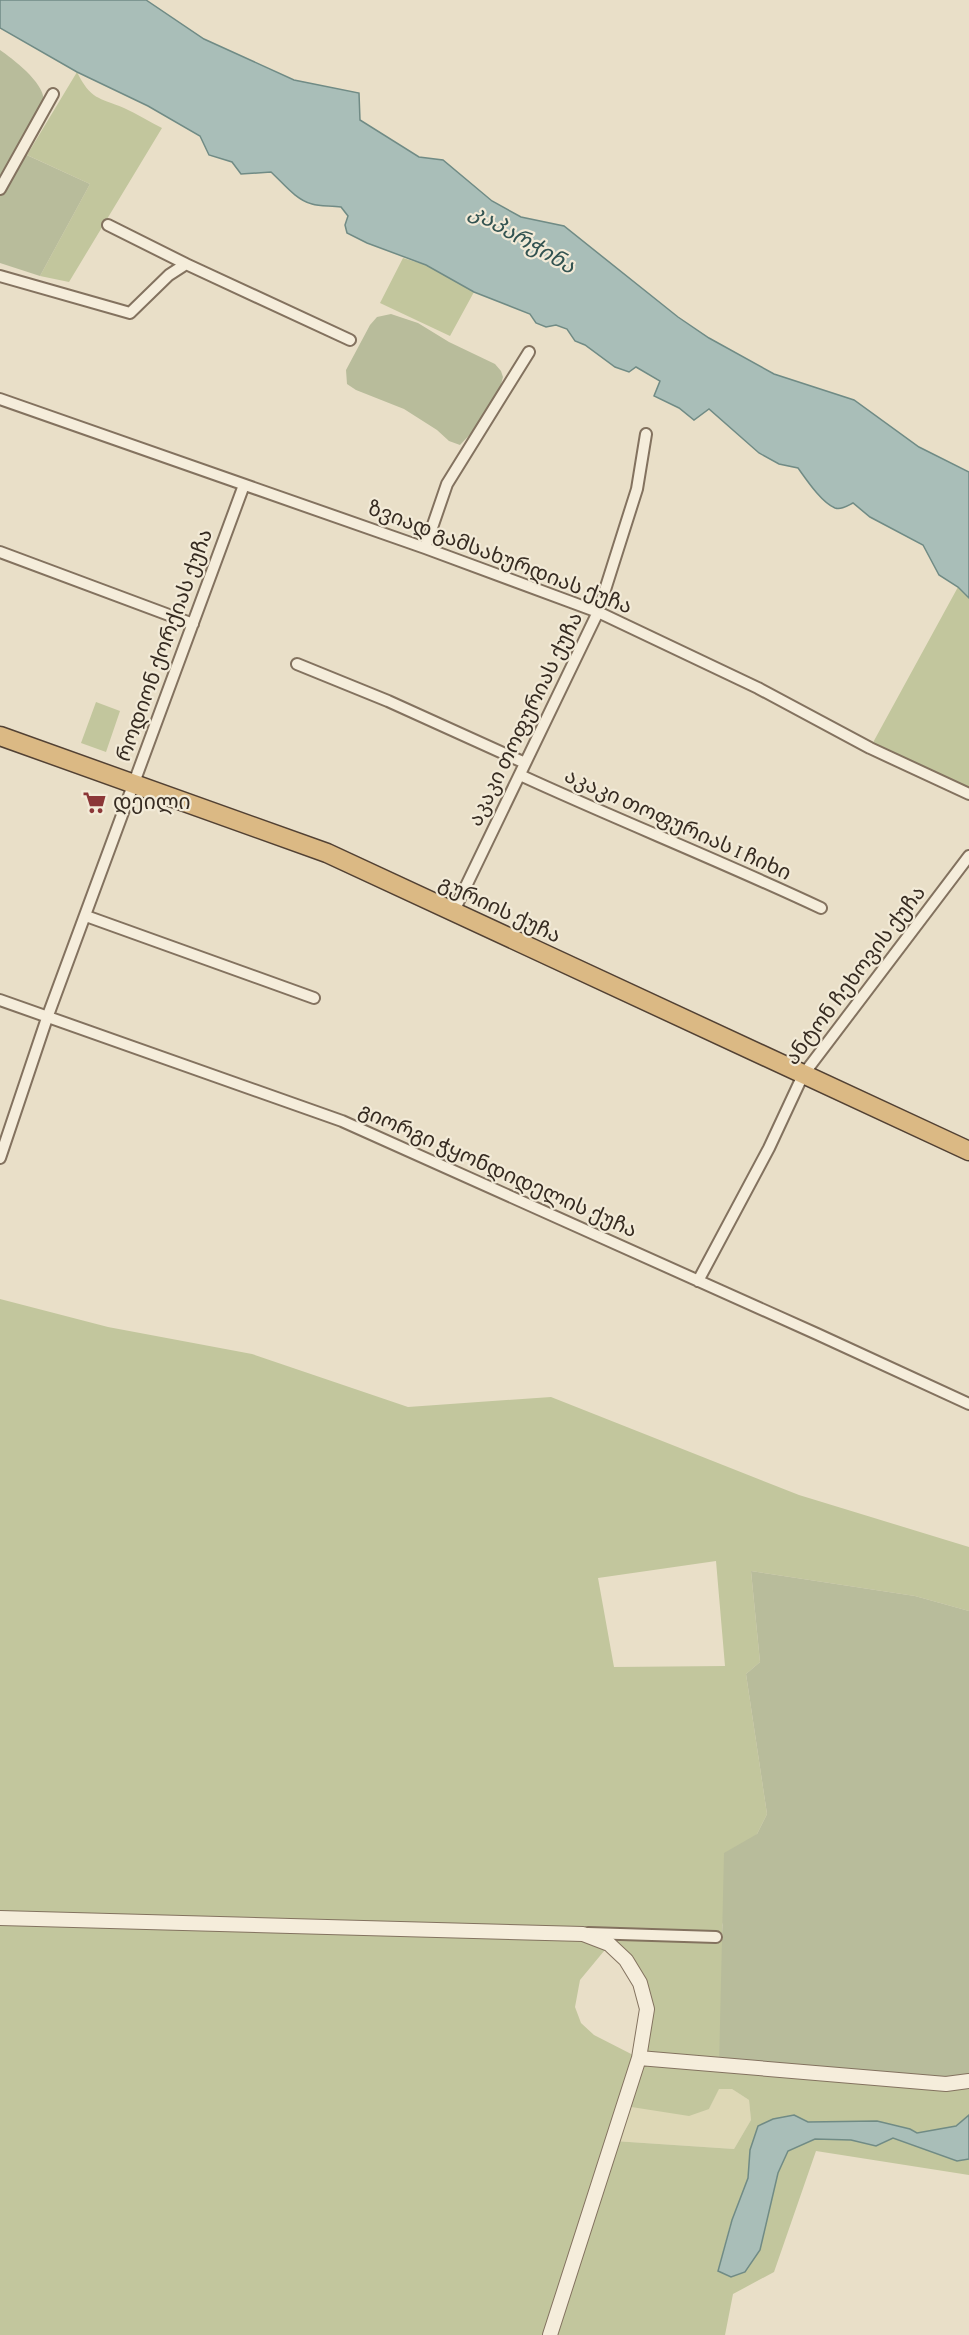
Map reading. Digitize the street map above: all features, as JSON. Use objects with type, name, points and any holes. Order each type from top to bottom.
[{"type":"highway","name":"გურიის ქუჩა","points":[[0,736],[327,853],[969,1151]]},
{"type":"street","points":[[0,189],[53,94]]},
{"type":"street","points":[[108,225],[350,340]]},
{"type":"street","points":[[0,276],[130,313],[169,275],[186,264]]},
{"type":"street","points":[[425,548],[447,484],[529,352]]},
{"type":"street","name":"ზვიად გამსახურდიას ქუჩა","points":[[0,399],[425,548],[598,612],[758,688],[870,748],[969,794]]},
{"type":"street","name":"აკაკი თოფურიას ქუჩა","points":[[453,913],[598,612],[637,489],[646,434]]},
{"type":"street","name":"როდიონ ქორქიას ქუჩა","points":[[0,1158],[47,1017],[244,485]]},
{"type":"street","points":[[0,552],[193,624]]},
{"type":"street","points":[[297,664],[388,701],[525,763]]},
{"type":"street","name":"აკაკი თოფურიას I ჩიხი","points":[[520,775],[623,822],[730,866],[820,908]]},
{"type":"street","name":"ანტონ ჩეხოვის ქუჩა","points":[[698,1281],[769,1148],[803,1075],[969,856]]},
{"type":"street","points":[[86,916],[314,998]]},
{"type":"street","name":"გიორგი ჭყონდიდელის ქუჩა","points":[[0,1000],[342,1121],[969,1404]]},
{"type":"street","points":[[0,1918],[716,1937]]},
{"type":"street","points":[[550,2335],[639,2058],[647,2009],[640,1983],[626,1960],[609,1944],[576,1933]]},
{"type":"street","points":[[639,2058],[946,2084],[969,2081]]},
{"type":"shaded area","points":[[719,2088],[732,2089],[749,2100],[751,2120],[734,2149],[614,2141],[625,2106],[709,2109]]},
{"type":"green space","points":[[0,50],[29,74],[41,89],[43,97],[38,116],[18,151],[90,184],[40,276],[0,263]]},
{"type":"green space","points":[[77,72],[91,93],[162,128],[69,282],[40,276],[90,184],[27,155]]},
{"type":"green space","points":[[403,258],[426,265],[474,292],[450,336],[380,303]]},
{"type":"green space","points":[[391,314],[418,323],[449,342],[495,364],[501,371],[503,377],[500,388],[478,426],[460,445],[449,441],[437,430],[404,409],[356,390],[347,384],[346,370],[370,325],[377,317]]},
{"type":"green space","points":[[958,587],[969,598],[969,793],[870,748]]},
{"type":"green space","points":[[96,702],[120,711],[106,752],[81,743]]},
{"type":"green space","points":[[0,1299],[108,1327],[252,1354],[408,1407],[551,1397],[799,1495],[969,1547],[969,1611],[915,1596],[751,1571],[760,1662],[746,1674],[767,1814],[722,1925],[722,1938],[969,2081],[969,2115],[956,2126],[917,2133],[910,2129],[877,2121],[808,2122],[794,2115],[750,2150],[748,2178],[730,2225],[718,2271],[769,2208],[778,2173],[788,2151],[815,2139],[851,2140],[876,2146],[893,2138],[957,2161],[969,2159],[969,2175],[816,2151],[774,2272],[733,2294],[725,2335],[0,2335]],"holes":[[[716,1561],[725,1666],[614,1667],[598,1578]],[[609,1945],[640,1983],[647,2009],[639,2058],[594,2035],[581,2023],[575,2007],[580,1980]],[[719,2089],[732,2089],[749,2100],[751,2120],[734,2149],[614,2141],[625,2106],[689,2116],[709,2109]]]},
{"type":"green space","points":[[751,1571],[915,1596],[969,1611],[969,2081],[719,2066],[724,1853],[757,1834],[767,1814],[746,1674],[760,1662]]},
{"type":"water","name":"კაპარჭინა","points":[[0,0],[146,0],[204,39],[294,80],[359,93],[360,120],[419,157],[443,160],[492,201],[521,217],[564,226],[678,317],[709,338],[774,374],[854,400],[919,447],[969,472],[969,598],[958,587],[939,575],[923,545],[870,517],[853,503],[840,508],[830,505],[814,490],[798,468],[779,464],[759,453],[709,409],[694,420],[679,408],[654,396],[660,381],[636,367],[629,372],[615,367],[585,345],[575,341],[567,329],[556,325],[546,327],[536,323],[530,314],[474,292],[426,265],[347,233],[345,225],[348,216],[341,207],[306,202],[290,191],[271,172],[241,174],[232,162],[209,155],[200,136],[148,106],[77,72],[0,28]]},
{"type":"water","points":[[794,2115],[808,2122],[877,2121],[910,2129],[917,2133],[956,2126],[969,2115],[969,2159],[957,2161],[893,2138],[876,2146],[851,2140],[815,2139],[788,2151],[778,2173],[760,2250],[745,2272],[731,2277],[718,2271],[732,2220],[748,2178],[750,2150],[758,2126],[773,2119]]},
{"type":"place","name":"დეილი","points":[[95,802]]}]
